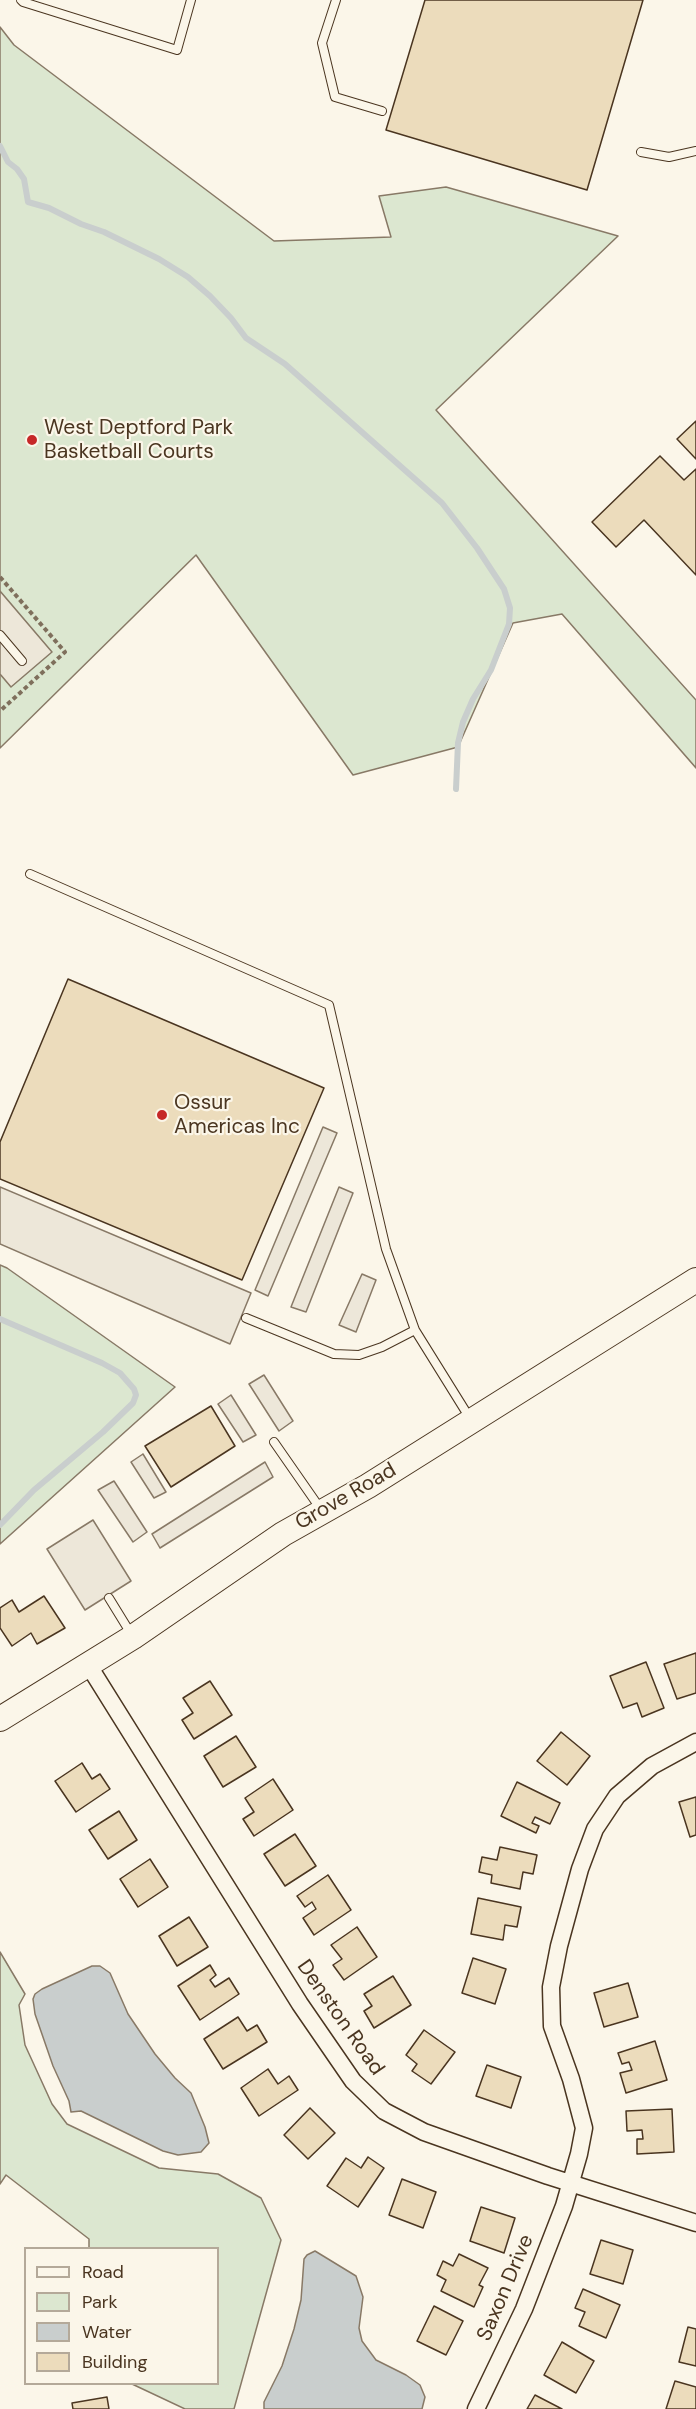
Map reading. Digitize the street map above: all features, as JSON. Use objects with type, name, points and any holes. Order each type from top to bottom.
[{"type":"main road","name":"Grove Road","points":[[0,1719],[133,1637],[283,1534],[368,1486],[696,1280]]},
{"type":"street","name":"Denston Road","points":[[88,1666],[300,2004],[352,2081],[384,2111],[424,2132],[696,2223]]},
{"type":"street","name":"Saxon Drive","points":[[476,2409],[524,2309],[564,2206],[584,2128],[571,2079],[552,2026],[551,1987],[559,1946],[580,1869],[595,1829],[617,1796],[652,1766],[696,1742]]},
{"type":"lane","points":[[21,0],[177,50],[191,0]]},
{"type":"lane","points":[[336,0],[322,43],[335,98],[382,111]]},
{"type":"lane","points":[[641,152],[669,157],[696,151]]},
{"type":"lane","points":[[0,635],[22,660]]},
{"type":"lane","points":[[30,874],[329,1005],[386,1249],[415,1330],[471,1420]]},
{"type":"lane","points":[[246,1318],[334,1354],[359,1355],[382,1347],[415,1330]]},
{"type":"lane","points":[[274,1442],[322,1511]]},
{"type":"lane","points":[[110,1598],[133,1637]]},
{"type":"path","points":[[0,577],[65,652],[0,711]]},
{"type":"green space","points":[[0,27],[14,45],[274,241],[391,237],[379,196],[446,187],[618,236],[436,410],[696,700],[696,768],[562,614],[513,623],[458,747],[353,775],[196,555],[0,748]]},
{"type":"green space","points":[[0,1265],[175,1387],[0,1544]]},
{"type":"green space","points":[[0,1952],[25,1994],[19,2005],[25,2045],[52,2104],[67,2124],[159,2168],[218,2174],[261,2198],[281,2240],[234,2409],[185,2409],[134,2385],[219,2385],[219,2247],[89,2247],[89,2239],[6,2175],[0,2184]]},
{"type":"shaded area","points":[[0,591],[52,652],[11,687],[0,674]]},
{"type":"shaded area","points":[[323,1127],[337,1133],[268,1296],[255,1290]]},
{"type":"shaded area","points":[[0,1187],[251,1293],[230,1344],[0,1244]]},
{"type":"shaded area","points":[[339,1187],[353,1193],[306,1312],[291,1307]]},
{"type":"shaded area","points":[[362,1274],[376,1280],[356,1332],[339,1325]]},
{"type":"shaded area","points":[[264,1375],[293,1421],[279,1431],[249,1384]]},
{"type":"shaded area","points":[[231,1395],[256,1435],[243,1442],[218,1404]]},
{"type":"shaded area","points":[[143,1454],[166,1492],[154,1498],[131,1462]]},
{"type":"shaded area","points":[[265,1462],[273,1477],[160,1548],[152,1534]]},
{"type":"shaded area","points":[[114,1481],[147,1532],[133,1542],[98,1490]]},
{"type":"shaded area","points":[[93,1520],[131,1581],[85,1610],[47,1549]]},
{"type":"water","points":[[92,1966],[100,1966],[110,1973],[128,2014],[155,2054],[191,2093],[209,2143],[201,2152],[178,2155],[163,2151],[81,2111],[71,2112],[69,2101],[53,2066],[35,2014],[33,1999],[35,1994],[42,1989]]},
{"type":"water","points":[[315,2251],[356,2276],[363,2297],[359,2328],[362,2341],[376,2360],[420,2385],[425,2397],[422,2409],[264,2409],[264,2402],[282,2366],[294,2329],[301,2300],[304,2259]]},
{"type":"building","points":[[425,0],[643,0],[587,190],[386,130]]},
{"type":"building","points":[[696,421],[696,459],[677,439]]},
{"type":"building","points":[[660,456],[684,480],[696,469],[696,575],[644,520],[616,547],[592,522]]},
{"type":"building","name":"Ossur Americas Inc","points":[[68,979],[324,1088],[242,1280],[0,1179],[0,1142]]},
{"type":"building","points":[[211,1406],[235,1446],[171,1487],[145,1446]]},
{"type":"building","points":[[44,1596],[65,1628],[37,1644],[31,1633],[12,1646],[0,1628],[0,1608],[12,1600],[19,1612]]},
{"type":"building","points":[[696,1653],[696,1693],[677,1699],[664,1664]]},
{"type":"building","points":[[646,1662],[664,1708],[642,1717],[637,1703],[623,1708],[610,1676]]},
{"type":"building","points":[[210,1681],[232,1715],[194,1739],[182,1720],[193,1713],[183,1698]]},
{"type":"building","points":[[561,1732],[590,1756],[567,1785],[537,1761]]},
{"type":"building","points":[[236,1736],[256,1767],[223,1787],[204,1756]]},
{"type":"building","points":[[82,1763],[92,1779],[100,1774],[110,1789],[76,1812],[55,1781]]},
{"type":"building","points":[[273,1779],[293,1810],[254,1836],[243,1819],[254,1812],[245,1798]]},
{"type":"building","points":[[517,1782],[560,1803],[550,1824],[535,1817],[532,1823],[539,1826],[536,1833],[501,1816]]},
{"type":"building","points":[[696,1797],[696,1835],[690,1837],[679,1802]]},
{"type":"building","points":[[119,1811],[137,1840],[108,1859],[89,1830]]},
{"type":"building","points":[[295,1834],[316,1866],[285,1886],[264,1854]]},
{"type":"building","points":[[500,1847],[537,1855],[533,1874],[523,1872],[520,1889],[491,1883],[492,1875],[479,1872],[482,1857],[497,1860]]},
{"type":"building","points":[[150,1859],[168,1887],[138,1907],[120,1879]]},
{"type":"building","points":[[328,1875],[351,1910],[314,1935],[303,1918],[316,1909],[312,1902],[305,1907],[297,1896]]},
{"type":"building","points":[[478,1898],[521,1907],[517,1927],[505,1925],[503,1940],[471,1934]]},
{"type":"building","points":[[189,1917],[208,1947],[177,1966],[159,1936]]},
{"type":"building","points":[[357,1927],[377,1957],[344,1980],[333,1965],[342,1959],[331,1945]]},
{"type":"building","points":[[473,1958],[506,1969],[495,2004],[462,1993]]},
{"type":"building","points":[[210,1965],[216,1975],[210,1980],[215,1987],[229,1978],[239,1994],[200,2020],[178,1986]]},
{"type":"building","points":[[393,1976],[411,2005],[374,2028],[364,2011],[372,2006],[364,1994]]},
{"type":"building","points":[[628,1983],[638,2017],[604,2027],[594,1993]]},
{"type":"building","points":[[238,2017],[247,2031],[257,2025],[267,2042],[223,2069],[204,2039]]},
{"type":"building","points":[[424,2030],[455,2052],[431,2084],[412,2071],[417,2064],[406,2055]]},
{"type":"building","points":[[655,2041],[667,2080],[626,2093],[620,2073],[632,2070],[629,2062],[622,2064],[618,2053]]},
{"type":"building","points":[[487,2065],[521,2077],[511,2108],[476,2096]]},
{"type":"building","points":[[268,2069],[278,2084],[289,2076],[298,2090],[259,2116],[241,2088]]},
{"type":"building","points":[[310,2108],[335,2133],[308,2159],[284,2135]]},
{"type":"building","points":[[672,2109],[674,2152],[637,2154],[637,2139],[643,2139],[642,2130],[627,2131],[626,2111]]},
{"type":"building","points":[[368,2157],[384,2168],[358,2207],[327,2186],[346,2158],[361,2168]]},
{"type":"building","points":[[402,2179],[436,2192],[423,2228],[389,2215]]},
{"type":"building","points":[[481,2207],[515,2218],[504,2253],[470,2241]]},
{"type":"building","points":[[601,2240],[633,2250],[623,2284],[590,2274]]},
{"type":"building","points":[[459,2254],[488,2268],[479,2285],[483,2287],[474,2307],[441,2291],[446,2280],[437,2275],[443,2261],[453,2266]]},
{"type":"building","points":[[583,2289],[620,2305],[606,2338],[579,2326],[585,2312],[575,2308]]},
{"type":"building","points":[[434,2306],[463,2321],[446,2355],[417,2341]]},
{"type":"building","points":[[688,2327],[696,2329],[696,2366],[679,2362]]},
{"type":"building","points":[[562,2342],[594,2361],[576,2393],[544,2375]]},
{"type":"building","points":[[675,2381],[696,2387],[696,2409],[666,2409]]},
{"type":"building","points":[[535,2395],[562,2409],[527,2409]]},
{"type":"building","points":[[107,2397],[109,2409],[73,2409],[72,2403]]},
{"type":"waterway","points":[[0,146],[8,162],[24,179],[28,202],[49,208],[81,224],[104,232],[159,259],[188,277],[231,318],[246,338],[285,364],[442,503],[477,548],[504,589],[510,608],[509,624],[491,670],[473,699],[463,722],[458,743],[456,789]]},
{"type":"waterway","points":[[0,1319],[120,1373],[134,1389],[136,1395],[133,1403],[103,1432],[34,1490],[0,1525]]},
{"type":"place","name":"West Deptford Park Basketball Courts","points":[[32,440]]},
{"type":"place","name":"Ossur Americas Inc","points":[[162,1115]]}]
